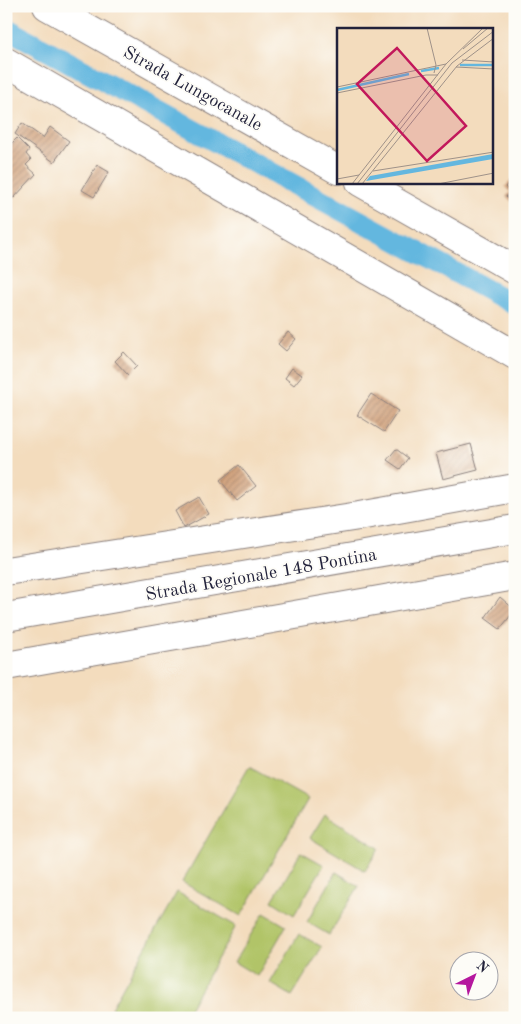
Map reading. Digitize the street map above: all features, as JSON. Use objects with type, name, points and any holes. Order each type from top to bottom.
[{"type":"street","name":"Strada Lungocanale","points":[[47,6],[337,169]]},
{"type":"street","points":[[6,62],[515,355]]},
{"type":"street","points":[[364,184],[515,270]]},
{"type":"street","points":[[6,571],[359,516],[515,488]]},
{"type":"street","name":"Strada Regionale 148 Pontina","points":[[6,618],[515,529]]},
{"type":"street","points":[[6,666],[515,576]]},
{"type":"green space","points":[[249,766],[308,799],[241,916],[182,882]]},
{"type":"green space","points":[[325,814],[379,848],[365,871],[310,838]]},
{"type":"green space","points":[[301,852],[324,865],[294,915],[272,901]]},
{"type":"green space","points":[[336,872],[359,886],[329,935],[307,922]]},
{"type":"green space","points":[[177,892],[236,926],[184,1018],[128,1018],[111,1008]]},
{"type":"green space","points":[[264,913],[286,926],[257,976],[234,962]]},
{"type":"green space","points":[[299,934],[322,947],[292,996],[270,983]]},
{"type":"building","points":[[22,123],[43,138],[50,127],[69,141],[54,162],[15,134]]},
{"type":"building","points":[[17,138],[29,150],[26,154],[31,160],[26,165],[36,174],[14,198],[6,193],[6,149]]},
{"type":"building","points":[[97,165],[109,172],[94,197],[82,190]]},
{"type":"building","points":[[515,175],[515,204],[506,197],[510,192],[505,187]]},
{"type":"building","points":[[288,332],[296,339],[286,351],[278,344]]},
{"type":"building","points":[[124,352],[137,366],[128,375],[115,361]]},
{"type":"building","points":[[292,368],[302,375],[294,385],[285,378]]},
{"type":"building","points":[[371,394],[398,411],[384,432],[357,415]]},
{"type":"building","points":[[471,444],[478,470],[443,479],[436,453]]},
{"type":"building","points":[[396,449],[408,458],[400,469],[387,460]]},
{"type":"building","points":[[239,465],[256,486],[237,501],[220,480]]},
{"type":"building","points":[[199,497],[209,514],[184,528],[175,511]]},
{"type":"building","points":[[500,597],[515,610],[500,629],[485,618]]},
{"type":"waterway","points":[[6,28],[515,305]]}]
